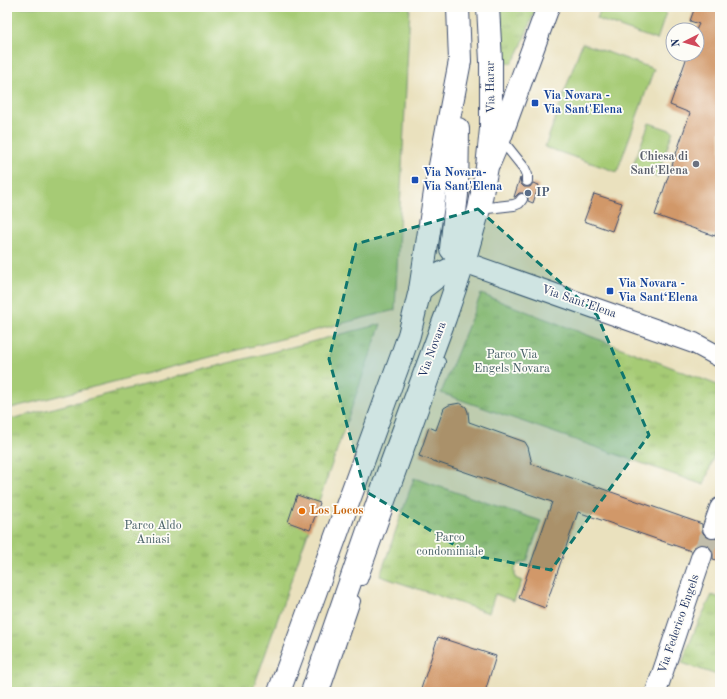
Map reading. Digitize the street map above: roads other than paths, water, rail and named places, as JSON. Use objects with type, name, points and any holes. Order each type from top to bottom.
[{"type":"main road","points":[[458,7],[460,61],[457,194],[451,249],[459,259],[464,262]]},
{"type":"main road","name":"Via Harar","points":[[487,167],[496,134],[488,7]]},
{"type":"main road","points":[[496,134],[548,7]]},
{"type":"main road","points":[[279,692],[409,335],[420,290],[435,192],[460,61]]},
{"type":"main road","name":"Via Novara","points":[[312,692],[390,467],[464,262],[479,209],[487,167]]},
{"type":"main road","points":[[420,290],[442,273],[464,262]]},
{"type":"street","name":"Via Sant’Elena","points":[[464,262],[694,343],[720,357]]},
{"type":"street","name":"Via Sant’Elena","points":[[694,343],[720,347]]},
{"type":"street","points":[[713,528],[720,508]]},
{"type":"street","name":"Via Federico Engels","points":[[656,692],[702,555]]},
{"type":"lane","points":[[496,134],[524,168],[528,175],[528,181]]},
{"type":"lane","points":[[479,209],[514,205],[519,203],[522,199]]},
{"type":"lane","points":[[324,692],[443,355]]},
{"type":"tunnel","points":[[702,555],[713,528]]},
{"type":"place","name":"Via Novara - Via Sant'Elena","points":[[535,103]]},
{"type":"place","name":"Chiesa di Sant'Elena","points":[[696,164]]},
{"type":"place","name":"Via Novara- Via Sant'Elena","points":[[415,180]]},
{"type":"place","name":"IP","points":[[528,193]]},
{"type":"place","name":"Via Novara - Via Sant‘Elena","points":[[610,291]]},
{"type":"place","name":"Los Locos","points":[[302,511]]},
{"type":"park label","name":"Parco Via Engels Novara","points":[[512,362]]},
{"type":"park label","name":"Parco Aldo Aniasi","points":[[153,533]]},
{"type":"park label","name":"Parco condominiale","points":[[450,545]]}]
